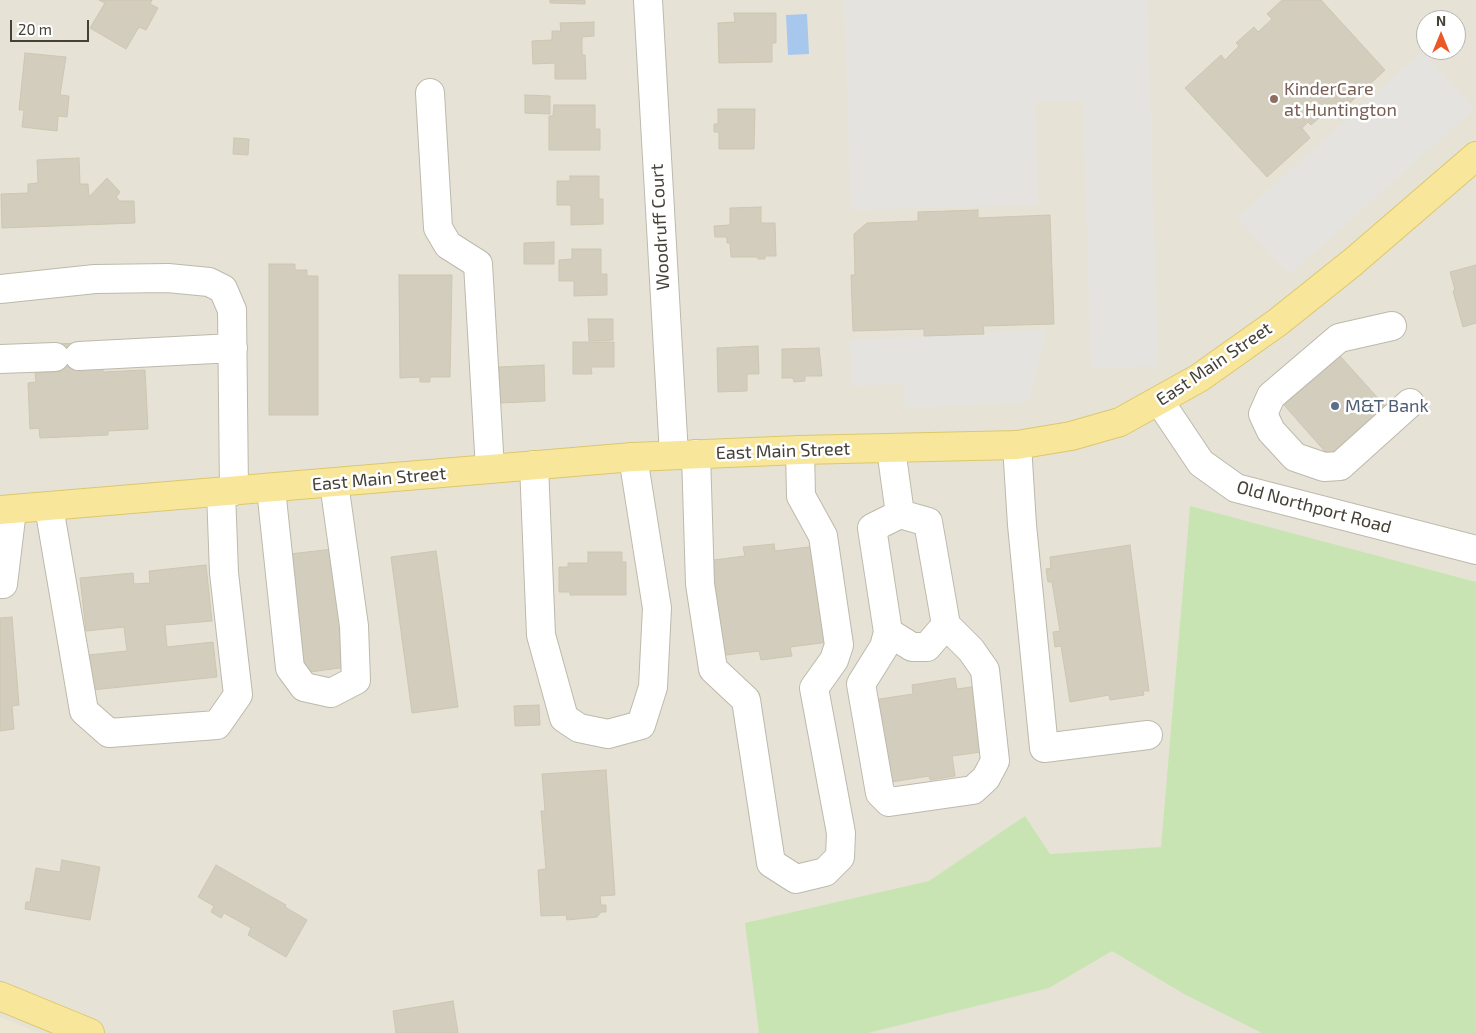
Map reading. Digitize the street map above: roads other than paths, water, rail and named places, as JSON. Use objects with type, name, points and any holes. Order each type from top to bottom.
[{"type":"main road","name":"East Main Street","points":[[6,510],[633,457],[800,450],[1017,445],[1071,436],[1120,422],[1160,402],[1199,378],[1278,322],[1353,262],[1476,156]]},
{"type":"main road","points":[[0,996],[90,1033]]},
{"type":"street","name":"Woodruff Court","points":[[648,0],[685,454],[700,584],[713,669],[746,700],[771,863],[796,879],[825,872],[840,858],[841,833],[814,688],[834,660],[839,645],[823,536],[801,496],[800,450]]},
{"type":"street","points":[[430,93],[438,228],[448,246],[478,264],[490,469]]},
{"type":"street","points":[[0,289],[95,279],[168,278],[209,282],[223,289],[232,310],[233,348],[232,461],[228,492],[224,574],[238,694],[217,725],[109,733],[84,711],[64,584],[49,507]]},
{"type":"street","points":[[1392,326],[1339,338],[1271,396],[1263,414],[1271,431],[1295,457],[1324,467],[1340,466],[1410,403]]},
{"type":"street","points":[[0,359],[233,348]]},
{"type":"street","name":"Old Northport Road","points":[[1160,402],[1201,462],[1236,488],[1476,550]]},
{"type":"street","points":[[1017,445],[1022,526],[1044,748],[1148,735]]},
{"type":"street","points":[[891,449],[900,514]]},
{"type":"street","points":[[534,465],[541,635],[564,718],[579,728],[608,734],[641,724],[653,687],[657,608],[633,457]]},
{"type":"street","points":[[271,489],[277,531],[290,668],[304,687],[332,693],[356,680],[354,626],[334,483]]},
{"type":"street","points":[[0,584],[3,584],[6,510]]},
{"type":"street","points":[[900,514],[928,522],[946,624],[971,650],[985,670],[996,761],[986,778],[973,790],[889,802],[880,793],[862,684],[884,647],[888,632],[872,528],[900,514]]},
{"type":"street","points":[[888,632],[912,647],[927,647],[946,624]]},
{"type":"water","points":[[807,14],[809,54],[788,55],[786,15]]},
{"type":"place","name":"KinderCare at Huntington","points":[[1274,99]]},
{"type":"place","name":"M&T Bank","points":[[1335,406]]}]
